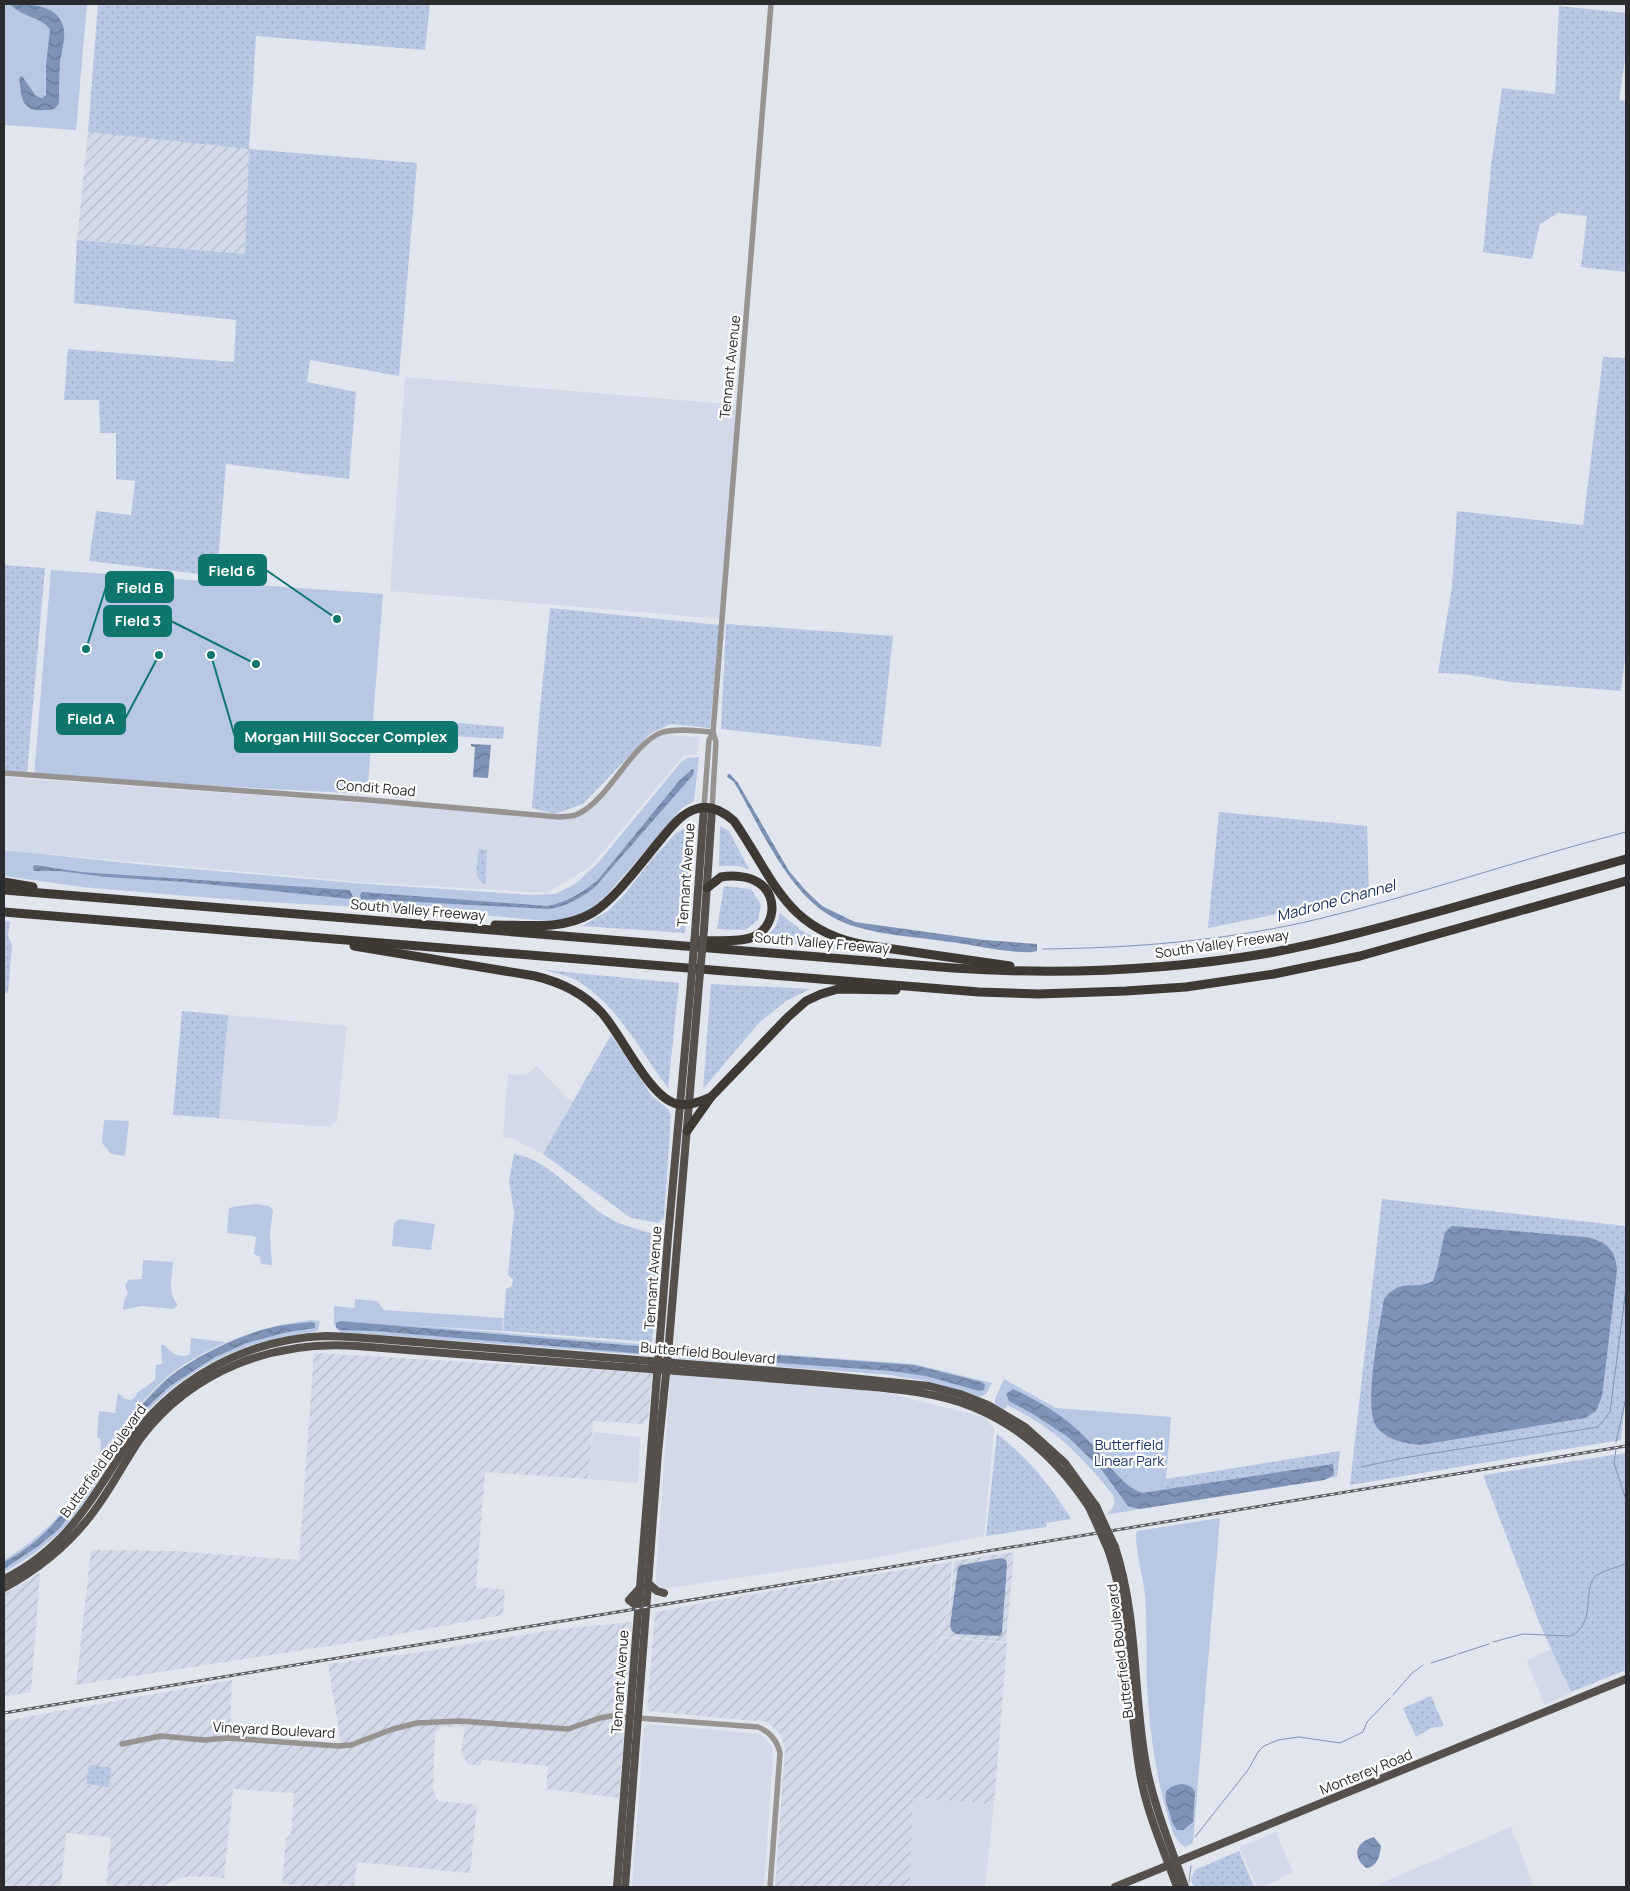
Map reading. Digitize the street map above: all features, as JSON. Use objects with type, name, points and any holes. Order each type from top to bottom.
[{"type":"highway","points":[[421,924],[546,926],[584,918],[610,899],[677,822],[690,811],[708,808],[723,813],[734,821],[786,903],[802,919],[821,931],[836,938],[865,945],[1010,966],[1037,972]]},
{"type":"highway","name":"South Valley Freeway","points":[[4,890],[953,968],[1037,972],[1095,971],[1155,968],[1279,951],[1386,926],[1626,859]]},
{"type":"highway","points":[[642,942],[747,939],[758,934],[766,927],[772,912],[771,902],[767,891],[761,884],[747,878],[725,876],[718,878],[707,888]]},
{"type":"highway","points":[[4,882],[38,888],[52,894]]},
{"type":"highway","points":[[687,1131],[711,1097],[788,1016],[806,1001],[830,990],[1068,994],[1126,992],[1196,986],[1274,974],[1360,956],[1626,882]]},
{"type":"highway","points":[[4,912],[979,992]]},
{"type":"highway","points":[[331,939],[354,946],[535,976],[565,986],[584,997],[602,1012],[655,1090],[664,1098],[684,1104],[711,1097]]},
{"type":"main road","name":"Tennant Avenue","points":[[626,1887],[638,1608],[650,1513],[695,983],[704,929],[707,888],[708,808]]},
{"type":"main road","name":"Tennant Avenue","points":[[695,983],[695,933],[708,808]]},
{"type":"main road","name":"Tennant Avenue","points":[[663,1366],[687,1131],[684,1104]]},
{"type":"main road","name":"Butterfield Boulevard","points":[[4,1578],[37,1558],[72,1527],[91,1502],[135,1434],[164,1402],[205,1372],[250,1350],[290,1340],[334,1336],[912,1390],[958,1402],[996,1418],[1034,1444],[1059,1468],[1092,1507],[1112,1548],[1120,1597],[1136,1751],[1142,1784],[1148,1808],[1172,1863]]},
{"type":"main road","name":"Butterfield Boulevard","points":[[4,1588],[40,1566],[78,1532],[98,1506],[141,1439],[170,1407],[192,1389],[215,1374],[256,1356],[292,1348],[333,1344],[663,1366]]},
{"type":"main road","name":"Tennant Avenue","points":[[618,1887],[634,1718],[646,1638],[650,1513]]},
{"type":"main road","points":[[641,1577],[645,1582],[645,1591],[648,1593]]},
{"type":"main road","points":[[649,1584],[657,1591],[664,1593]]},
{"type":"main road","points":[[637,1628],[641,1631],[641,1638],[646,1638]]},
{"type":"main road","points":[[636,1640],[640,1641],[640,1648],[644,1652]]},
{"type":"main road","name":"Monterey Road","points":[[1115,1887],[1626,1679]]},
{"type":"main road","points":[[1172,1863],[1177,1887]]},
{"type":"main road","points":[[1172,1863],[1186,1887]]},
{"type":"street","name":"Tennant Avenue","points":[[708,808],[709,740],[713,732],[771,4]]},
{"type":"street","name":"Condit Road","points":[[4,773],[369,800],[559,817],[577,815],[595,801],[643,746],[656,736],[677,730],[713,732]]},
{"type":"street","name":"Vineyard Boulevard","points":[[122,1744],[160,1736],[204,1740],[228,1738],[338,1746],[360,1742],[393,1729],[417,1723],[460,1721],[568,1729],[611,1716],[754,1726],[766,1731],[774,1739],[778,1747],[780,1760],[770,1887]]},
{"type":"shaded area","points":[[88,132],[249,149],[245,254],[77,240]]},
{"type":"shaded area","points":[[405,377],[738,405],[723,619],[390,591]]},
{"type":"shaded area","points":[[664,735],[700,737],[697,755],[684,755],[591,866],[547,893],[361,882],[23,852],[4,848],[4,777],[559,817],[589,806],[649,740]]},
{"type":"shaded area","points":[[182,1011],[347,1026],[337,1121],[330,1127],[173,1115]]},
{"type":"shaded area","points":[[537,1066],[568,1099],[573,1101],[543,1154],[511,1138],[503,1138],[508,1074],[525,1075]]},
{"type":"shaded area","points":[[314,1353],[653,1373],[648,1418],[643,1424],[593,1421],[588,1479],[485,1472],[476,1587],[505,1590],[503,1615],[355,1642],[76,1685],[91,1550],[174,1551],[299,1560]]},
{"type":"shaded area","points":[[672,1353],[814,1365],[812,1383],[886,1393],[984,1417],[994,1429],[984,1536],[886,1556],[655,1590]]},
{"type":"shaded area","points":[[593,1432],[640,1437],[638,1483],[588,1479]]},
{"type":"shaded area","points":[[1014,1552],[1006,1642],[942,1637],[924,1673],[943,1638],[1007,1643],[994,1804],[913,1798],[910,1887],[775,1887],[785,1749],[781,1735],[768,1722],[647,1711],[655,1612],[787,1588],[952,1562],[949,1611],[917,1675],[950,1611],[954,1561]]},
{"type":"shaded area","points":[[40,1573],[31,1692],[4,1697],[4,1594]]},
{"type":"shaded area","points":[[632,1622],[619,1798],[546,1789],[548,1766],[482,1760],[481,1766],[468,1764],[461,1753],[465,1726],[442,1727],[435,1732],[433,1790],[438,1801],[477,1805],[470,1873],[357,1862],[354,1887],[316,1887],[282,1884],[286,1838],[291,1835],[294,1793],[233,1789],[224,1878],[206,1876],[184,1877],[162,1887],[106,1887],[111,1837],[66,1833],[61,1887],[4,1887],[4,1721],[232,1680],[230,1736],[336,1743],[341,1742],[328,1664],[429,1651],[551,1630]]},
{"type":"shaded area","points":[[1553,1648],[1571,1693],[1544,1705],[1527,1660]]},
{"type":"shaded area","points":[[648,1724],[761,1734],[772,1746],[773,1756],[764,1887],[632,1887],[644,1728]]},
{"type":"shaded area","points":[[913,1798],[994,1804],[985,1887],[910,1887]]},
{"type":"shaded area","points":[[1511,1827],[1534,1887],[1372,1887],[1405,1873]]},
{"type":"shaded area","points":[[1276,1832],[1293,1872],[1263,1887],[1257,1887],[1239,1847]]},
{"type":"green space","points":[[4,4],[87,4],[76,130],[4,125]]},
{"type":"green space","points":[[98,4],[430,4],[425,50],[256,36],[249,149],[88,132]]},
{"type":"green space","points":[[1559,6],[1626,13],[1626,53],[1619,100],[1626,101],[1626,272],[1581,267],[1587,216],[1558,213],[1540,224],[1532,259],[1483,252],[1491,166],[1502,88],[1555,94]]},
{"type":"green space","points":[[249,149],[417,163],[399,376],[310,360],[307,382],[356,392],[349,479],[226,464],[217,576],[89,561],[96,511],[131,515],[135,481],[116,479],[116,433],[100,433],[99,400],[64,400],[68,349],[234,362],[236,320],[74,303],[77,240],[245,254]]},
{"type":"green space","points":[[1603,357],[1626,358],[1626,651],[1621,691],[1510,682],[1464,674],[1438,673],[1452,586],[1457,511],[1583,525]]},
{"type":"green space","points":[[4,565],[45,568],[27,773],[4,771]]},
{"type":"green space","points":[[51,570],[383,594],[367,794],[34,776]]},
{"type":"green space","points":[[550,608],[719,625],[710,728],[671,724],[651,733],[583,804],[555,814],[532,808]]},
{"type":"green space","points":[[726,624],[893,636],[881,747],[721,729]]},
{"type":"green space","points":[[436,721],[504,727],[503,739],[434,735]]},
{"type":"green space","points":[[699,757],[694,801],[682,808],[606,896],[590,910],[571,918],[549,921],[435,911],[266,902],[82,887],[4,876],[4,850],[136,864],[354,883],[532,895],[555,894],[575,884],[598,863],[681,762],[687,758]]},
{"type":"green space","points":[[1219,812],[1367,826],[1369,895],[1208,928]]},
{"type":"green space","points":[[692,824],[685,933],[582,926],[608,911],[624,895],[653,858],[676,833]]},
{"type":"green space","points":[[720,826],[729,831],[749,869],[737,866],[719,866]]},
{"type":"green space","points":[[478,849],[487,850],[486,885],[478,877],[477,873]]},
{"type":"green space","points":[[724,886],[751,889],[761,905],[758,920],[745,930],[717,929]]},
{"type":"green space","points":[[780,913],[803,932],[845,948],[764,941],[776,926]]},
{"type":"green space","points":[[4,921],[10,922],[8,936],[12,945],[8,993],[4,992]]},
{"type":"green space","points":[[545,970],[679,983],[668,1088],[628,1030],[605,1003],[578,981]]},
{"type":"green space","points":[[711,984],[810,989],[786,1001],[759,1023],[703,1089]]},
{"type":"green space","points":[[182,1011],[228,1015],[219,1118],[173,1115]]},
{"type":"green space","points":[[611,1035],[652,1096],[668,1109],[671,1115],[664,1218],[658,1223],[631,1218],[543,1154]]},
{"type":"green space","points":[[104,1120],[129,1121],[125,1156],[111,1154],[102,1143]]},
{"type":"green space","points":[[514,1154],[526,1157],[549,1169],[607,1217],[626,1226],[655,1234],[659,1240],[652,1342],[503,1331],[506,1289],[512,1286],[513,1279],[508,1275],[514,1212],[509,1181]]},
{"type":"green space","points":[[1382,1199],[1626,1226],[1626,1394],[1621,1440],[1350,1485]]},
{"type":"green space","points":[[257,1204],[269,1206],[273,1210],[270,1234],[272,1265],[261,1264],[260,1257],[254,1254],[256,1238],[254,1236],[227,1233],[229,1208]]},
{"type":"green space","points":[[399,1219],[435,1224],[431,1250],[392,1246],[394,1223]]},
{"type":"green space","points":[[143,1260],[173,1262],[171,1290],[178,1305],[173,1309],[141,1306],[123,1310],[124,1301],[128,1293],[125,1286],[128,1280],[142,1279]]},
{"type":"green space","points":[[355,1299],[377,1301],[384,1310],[503,1318],[502,1331],[407,1325],[653,1345],[650,1352],[644,1355],[340,1332],[334,1325],[334,1306],[354,1308]]},
{"type":"green space","points":[[311,1320],[320,1321],[318,1330],[262,1342],[237,1351],[212,1362],[190,1375],[169,1391],[149,1409],[132,1430],[86,1499],[63,1528],[35,1553],[4,1572],[4,1560],[21,1549],[58,1517],[75,1496],[96,1462],[123,1426],[156,1388],[168,1378],[216,1347],[231,1340],[278,1326]]},
{"type":"green space","points":[[191,1338],[226,1342],[187,1363],[166,1378],[140,1405],[100,1454],[101,1440],[97,1437],[99,1411],[115,1413],[118,1393],[125,1399],[131,1400],[137,1393],[155,1380],[156,1365],[162,1364],[161,1345],[164,1345],[179,1356],[186,1356],[190,1354]]},
{"type":"green space","points":[[676,1347],[914,1364],[992,1383],[986,1394],[980,1397],[926,1381],[890,1375],[680,1358]]},
{"type":"green space","name":"Butterfield Linear Park","points":[[1004,1379],[1056,1408],[1171,1417],[1164,1505],[1105,1515],[1114,1506],[1113,1495],[1089,1467],[1065,1443],[1039,1423],[1007,1405],[1004,1410],[995,1404],[995,1399]]},
{"type":"green space","points":[[997,1434],[1038,1473],[1071,1519],[1046,1523],[1047,1527],[986,1536]]},
{"type":"green space","points":[[1340,1451],[1337,1477],[1164,1505],[1166,1479]]},
{"type":"green space","points":[[1626,1453],[1626,1670],[1571,1692],[1541,1627],[1483,1475]]},
{"type":"green space","points":[[1220,1518],[1193,1843],[1185,1847],[1175,1836],[1171,1826],[1162,1797],[1154,1756],[1147,1689],[1145,1595],[1136,1536],[1137,1531]]},
{"type":"green space","points":[[1431,1696],[1444,1726],[1431,1728],[1416,1737],[1403,1708]]},
{"type":"green space","points":[[89,1765],[111,1768],[109,1787],[86,1784]]},
{"type":"green space","points":[[1239,1851],[1254,1887],[1194,1887],[1191,1879],[1195,1870]]},
{"type":"water","points":[[10,4],[43,7],[57,15],[61,21],[64,34],[60,61],[59,103],[53,109],[37,110],[27,106],[22,97],[19,78],[22,76],[36,96],[42,98],[46,95],[46,65],[50,30],[43,22],[15,9]]},
{"type":"water","points":[[471,744],[491,745],[488,778],[473,777],[475,747],[471,746]]},
{"type":"water","points":[[692,769],[694,770],[693,775],[594,888],[567,904],[549,909],[361,899],[360,895],[362,892],[548,906],[562,902],[580,893],[597,881],[679,781]]},
{"type":"water","points":[[728,774],[738,783],[789,871],[822,906],[855,922],[984,940],[1037,944],[1037,951],[1008,951],[883,933],[845,923],[826,913],[809,899],[780,863],[734,782],[727,777]]},
{"type":"water","points":[[35,865],[80,872],[350,890],[353,897],[350,899],[185,882],[106,877],[60,871],[34,871],[33,867]]},
{"type":"water","points":[[1452,1226],[1586,1237],[1599,1241],[1612,1251],[1617,1270],[1602,1396],[1596,1411],[1585,1418],[1420,1445],[1390,1438],[1376,1426],[1372,1416],[1372,1384],[1384,1299],[1396,1288],[1426,1284],[1433,1281],[1445,1232]]},
{"type":"water","points":[[340,1321],[648,1347],[648,1352],[645,1354],[375,1331],[340,1330],[336,1328],[336,1323]]},
{"type":"water","points":[[315,1323],[315,1328],[288,1332],[247,1343],[215,1357],[170,1386],[144,1410],[124,1435],[87,1493],[59,1529],[37,1547],[4,1569],[4,1562],[33,1543],[56,1521],[127,1422],[166,1380],[189,1363],[219,1347],[250,1334],[278,1326]]},
{"type":"water","points":[[679,1348],[914,1365],[982,1382],[985,1385],[984,1390],[979,1391],[926,1376],[891,1371],[682,1356]]},
{"type":"water","points":[[1013,1389],[1043,1405],[1071,1424],[1094,1446],[1119,1477],[1133,1489],[1142,1493],[1333,1464],[1334,1475],[1324,1480],[1140,1509],[1128,1506],[1101,1469],[1068,1437],[1009,1401],[1006,1394]]},
{"type":"water","points":[[1002,1558],[1006,1560],[1007,1564],[1002,1633],[1000,1636],[956,1634],[950,1626],[958,1567]]},
{"type":"water","points":[[1182,1784],[1190,1786],[1195,1792],[1193,1822],[1183,1830],[1177,1830],[1172,1821],[1165,1796],[1168,1789]]},
{"type":"water","points":[[1374,1837],[1381,1846],[1380,1854],[1373,1866],[1366,1868],[1358,1858],[1358,1850],[1363,1842]]},
{"type":"waterway","name":"Madrone Channel","points":[[1043,949],[1144,945],[1244,934],[1277,928],[1350,911],[1626,832]]},
{"type":"waterway","points":[[1361,1467],[1403,1458],[1598,1427],[1610,1412],[1626,1288]]},
{"type":"waterway","points":[[1616,1442],[1626,1398]]},
{"type":"waterway","points":[[1616,1449],[1614,1463],[1626,1500]]},
{"type":"waterway","points":[[1493,1642],[1523,1634],[1571,1636],[1579,1630],[1584,1622],[1592,1580],[1600,1573],[1626,1564]]},
{"type":"waterway","points":[[1458,1654],[1489,1644]]},
{"type":"waterway","points":[[1431,1663],[1456,1655]]},
{"type":"waterway","points":[[1393,1695],[1412,1673],[1423,1665]]},
{"type":"waterway","points":[[1195,1837],[1248,1770],[1258,1752],[1264,1746],[1278,1740],[1299,1737],[1340,1743],[1363,1732],[1367,1722],[1390,1698]]},
{"type":"waterway","points":[[1189,1882],[1191,1866]]},
{"type":"railway","points":[[4,1713],[1626,1446]]},
{"type":"place","name":"Field 6","points":[[337,619]]},
{"type":"place","name":"Field B","points":[[86,649]]},
{"type":"place","name":"Field A","points":[[159,655]]},
{"type":"place","name":"Morgan Hill Soccer Complex","points":[[211,655]]},
{"type":"place","name":"Field 3","points":[[256,664]]}]
